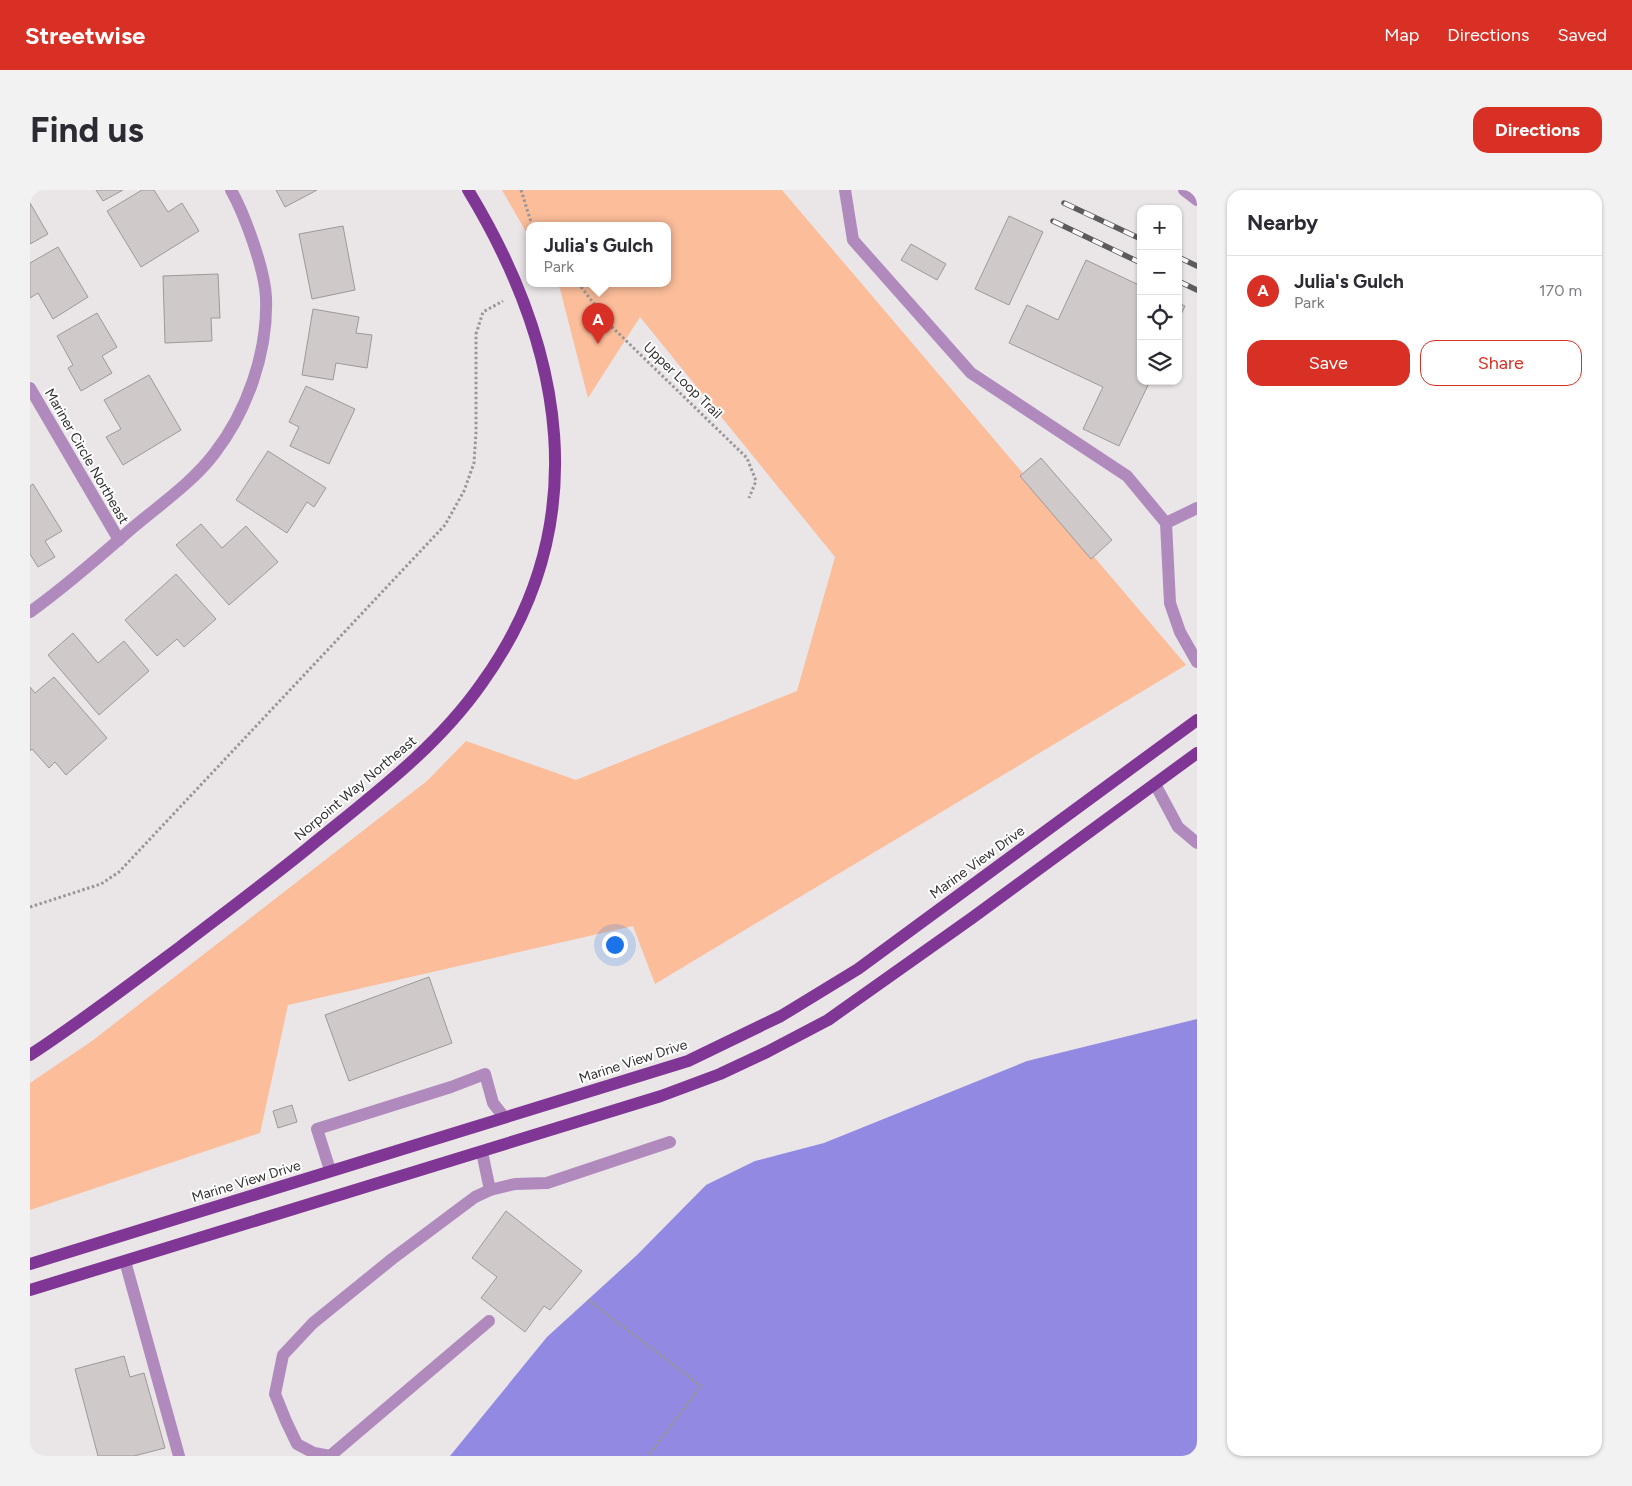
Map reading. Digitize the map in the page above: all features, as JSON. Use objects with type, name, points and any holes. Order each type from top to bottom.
[{"type":"main road","name":"Norpoint Way Northeast","points":[[30,1055],[78,1023],[279,872],[410,764],[447,726],[482,683],[512,635],[534,584],[550,529],[556,480],[554,427],[545,376],[520,290],[468,190]]},
{"type":"main road","name":"Marine View Drive","points":[[30,1264],[688,1061],[781,1016],[858,969],[1197,720]]},
{"type":"main road","points":[[30,1290],[661,1096],[720,1074],[828,1020],[964,924],[1197,753]]},
{"type":"street","points":[[30,612],[67,585],[188,481],[214,455],[234,426],[251,387],[263,338],[266,297],[256,253],[231,190]]},
{"type":"street","points":[[845,190],[853,240],[971,373],[1126,476],[1166,524],[1170,603],[1180,632],[1197,662]]},
{"type":"street","points":[[1184,190],[1197,200]]},
{"type":"street","name":"Mariner Circle Northeast","points":[[30,388],[119,540]]},
{"type":"street","points":[[1166,524],[1197,508]]},
{"type":"street","points":[[1155,784],[1178,827],[1197,843]]},
{"type":"street","points":[[330,1170],[316,1129],[451,1087],[485,1074],[493,1103],[504,1117]]},
{"type":"street","points":[[489,1321],[330,1456],[314,1453],[298,1444],[275,1394],[284,1356],[313,1323],[392,1259],[475,1197],[490,1190],[515,1184],[547,1183],[670,1142]]},
{"type":"street","points":[[482,1152],[490,1190]]},
{"type":"street","points":[[125,1261],[179,1456]]},
{"type":"path","points":[[521,190],[531,222]]},
{"type":"path","name":"Upper Loop Trail","points":[[581,287],[612,327],[747,458],[756,481],[749,498]]},
{"type":"path","points":[[30,907],[101,884],[119,872],[445,525],[464,491],[474,463],[476,432],[476,334],[478,327],[483,312],[520,290]]},
{"type":"path","points":[[588,1300],[701,1386],[648,1456]]},
{"type":"shaded area","points":[[502,190],[782,190],[1186,665],[655,984],[633,926],[288,1005],[260,1133],[30,1210],[30,1083],[92,1041],[427,781],[466,741],[576,780],[797,691],[835,557],[640,317],[588,398],[559,287],[671,287],[671,222],[526,222],[526,232]]},
{"type":"shaded area","points":[[1197,1019],[1197,1456],[450,1456],[547,1337],[637,1255],[706,1185],[755,1161],[824,1143],[1027,1061]]},
{"type":"building","points":[[96,190],[123,190],[103,201]]},
{"type":"building","points":[[142,190],[154,190],[168,212],[182,203],[199,231],[141,267],[107,211]]},
{"type":"building","points":[[276,190],[317,190],[285,207]]},
{"type":"building","points":[[30,203],[48,234],[30,244]]},
{"type":"building","points":[[1009,216],[1043,232],[1009,305],[975,289]]},
{"type":"building","points":[[343,226],[355,290],[312,299],[299,234]]},
{"type":"building","points":[[911,244],[946,264],[937,280],[901,260]]},
{"type":"building","points":[[58,247],[88,297],[53,319],[38,293],[30,298],[30,263]]},
{"type":"building","points":[[1086,260],[1137,284],[1137,385],[1148,385],[1119,446],[1083,429],[1103,387],[1009,343],[1027,305],[1058,320]]},
{"type":"building","points":[[218,274],[220,318],[211,318],[212,341],[165,343],[163,276]]},
{"type":"building","points":[[313,309],[359,317],[356,333],[372,335],[367,368],[336,363],[333,380],[302,375]]},
{"type":"building","points":[[97,313],[117,347],[102,356],[112,373],[81,391],[68,368],[73,365],[57,336]]},
{"type":"building","points":[[149,375],[181,430],[123,465],[106,437],[121,429],[104,400]]},
{"type":"building","points":[[306,386],[355,409],[329,464],[290,446],[299,427],[289,422]]},
{"type":"building","points":[[268,451],[326,488],[314,507],[307,502],[287,533],[236,500]]},
{"type":"building","points":[[1041,458],[1112,540],[1091,559],[1020,476]]},
{"type":"building","points":[[33,484],[62,531],[45,541],[55,557],[38,567],[30,554],[30,486]]},
{"type":"building","points":[[201,524],[222,548],[246,526],[278,562],[229,605],[176,545]]},
{"type":"building","points":[[176,574],[216,619],[184,647],[177,639],[157,656],[125,620]]},
{"type":"building","points":[[73,633],[98,663],[124,641],[149,671],[99,715],[48,655]]},
{"type":"building","points":[[54,677],[107,738],[66,775],[55,762],[49,768],[32,749],[30,751],[30,687],[35,693]]},
{"type":"building","points":[[429,977],[452,1043],[349,1081],[325,1015]]},
{"type":"building","points":[[292,1105],[297,1122],[278,1128],[273,1111]]},
{"type":"building","points":[[506,1211],[582,1271],[550,1310],[544,1306],[525,1332],[481,1298],[497,1277],[472,1258]]},
{"type":"building","points":[[124,1356],[130,1377],[144,1373],[165,1448],[134,1456],[98,1456],[75,1369]]},
{"type":"railway","points":[[1064,203],[1137,237]]},
{"type":"railway","points":[[1053,221],[1137,261]]},
{"type":"railway","points":[[1182,259],[1197,266]]},
{"type":"railway","points":[[1182,283],[1197,290]]},
{"type":"place","name":"Julia's Gulch","points":[[598,344]]}]
